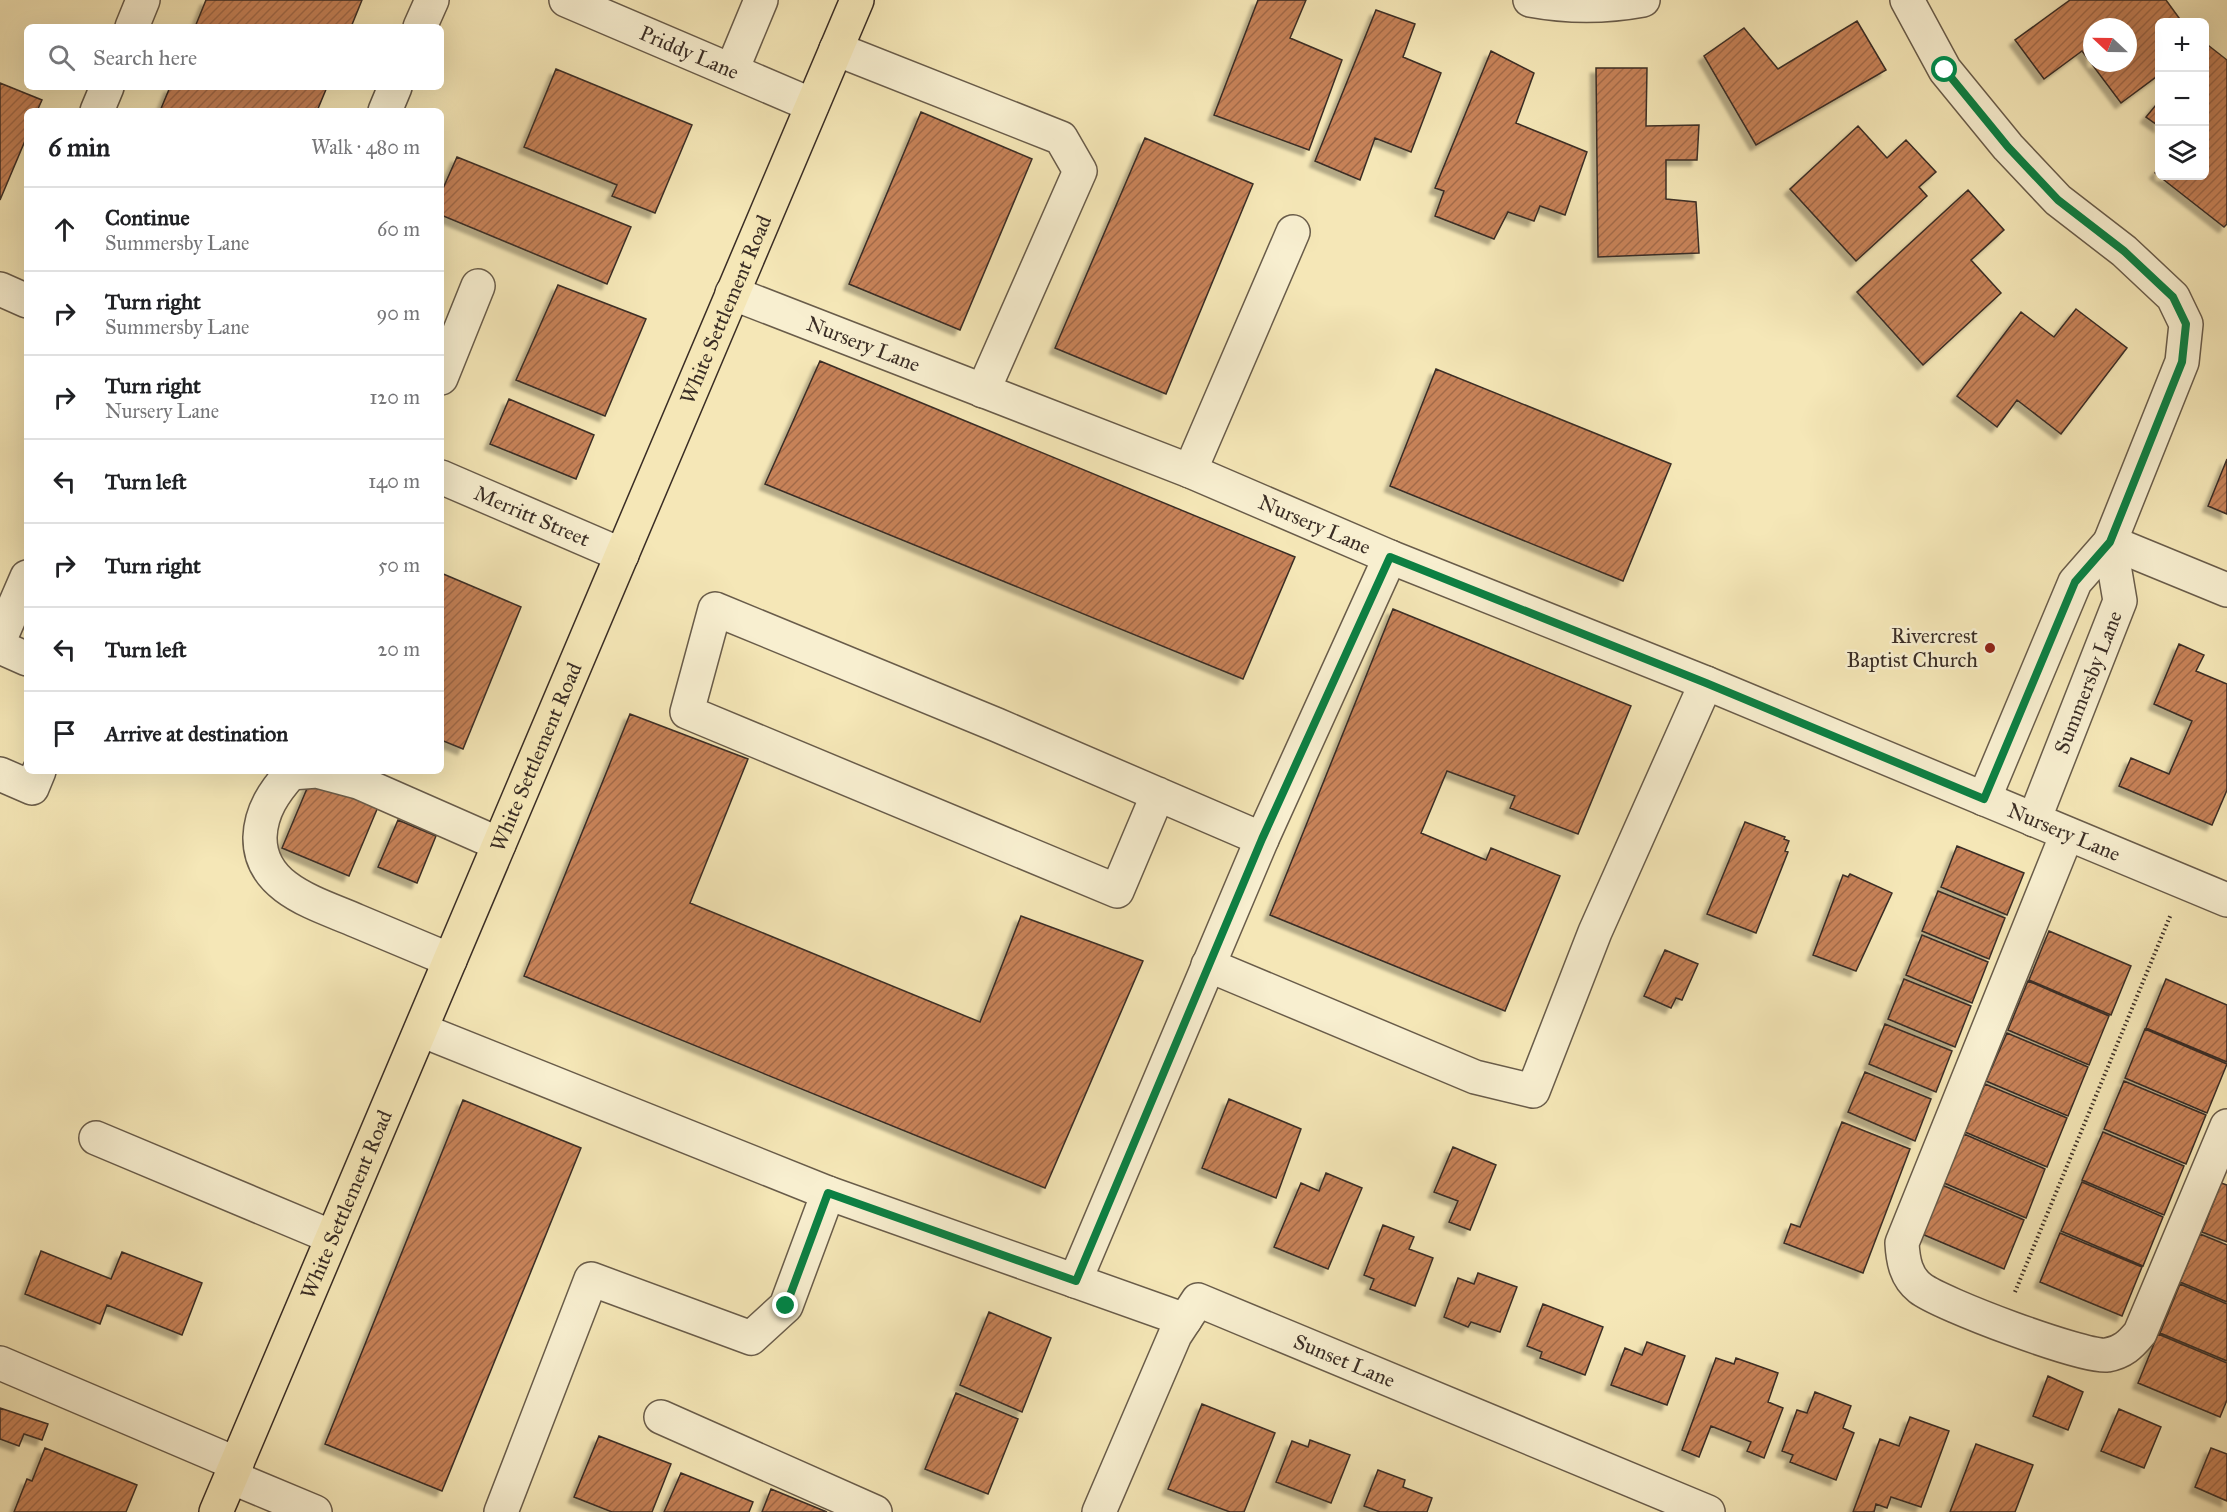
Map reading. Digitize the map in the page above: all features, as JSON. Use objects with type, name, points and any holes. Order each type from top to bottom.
[{"type":"main road","name":"White Settlement Road","points":[[216,1512],[857,0]]},
{"type":"street","points":[[133,24],[143,0]]},
{"type":"street","points":[[421,24],[432,0]]},
{"type":"street","name":"Priddy Lane","points":[[566,0],[625,12],[732,70],[812,105]]},
{"type":"street","points":[[732,70],[760,0]]},
{"type":"street","points":[[1530,0],[1570,5],[1612,5],[1643,0]]},
{"type":"street","points":[[1907,0],[1945,70],[2008,147],[2058,200],[2124,251],[2173,297],[2186,324],[2182,362],[2110,542],[2075,582],[1984,799]]},
{"type":"street","points":[[836,49],[1061,138],[1080,171],[983,391]]},
{"type":"street","points":[[98,108],[106,90]]},
{"type":"street","points":[[386,108],[394,90]]},
{"type":"street","points":[[1190,471],[1293,232]]},
{"type":"street","points":[[444,371],[478,286]]},
{"type":"street","name":"Nursery Lane","points":[[732,293],[1190,471],[1390,557],[1706,683],[2227,900]]},
{"type":"street","name":"Merritt Street","points":[[444,478],[622,555]]},
{"type":"street","points":[[2110,542],[2227,590]]},
{"type":"street","name":"Summersby Lane","points":[[2034,820],[2120,601],[2110,542]]},
{"type":"street","points":[[1076,1281],[1262,839],[1390,557]]},
{"type":"street","points":[[0,639],[24,584]]},
{"type":"street","points":[[1158,794],[1118,891],[687,712],[715,609],[998,725],[1158,794],[1262,839]]},
{"type":"street","points":[[0,647],[24,658]]},
{"type":"street","points":[[1208,965],[1475,1077],[1533,1091],[1595,932],[1706,683]]},
{"type":"street","points":[[0,774],[32,788],[38,774]]},
{"type":"street","points":[[290,774],[274,792],[260,825],[260,851],[270,873],[304,898],[450,960]]},
{"type":"street","points":[[328,774],[358,782],[499,844]]},
{"type":"street","points":[[2067,834],[1902,1244],[1903,1266],[1918,1287],[1934,1297],[2002,1323],[2082,1351],[2104,1355],[2126,1349],[2140,1333],[2227,1125]]},
{"type":"street","points":[[421,1030],[828,1193],[1185,1320]]},
{"type":"street","points":[[96,1138],[332,1237]]},
{"type":"street","points":[[501,1512],[591,1279],[751,1338],[786,1306],[828,1193]]},
{"type":"street","name":"Sunset Lane","points":[[1099,1512],[1175,1335],[1198,1300],[1708,1512]]},
{"type":"street","points":[[0,1363],[234,1471],[315,1512]]},
{"type":"street","points":[[661,1418],[875,1512]]},
{"type":"path","points":[[2002,1323],[2184,883]]},
{"type":"building","points":[[206,0],[362,0],[352,24],[196,24]]},
{"type":"building","points":[[1258,0],[1306,0],[1290,38],[1342,60],[1309,150],[1214,115]]},
{"type":"building","points":[[2070,0],[2166,0],[2179,18],[2155,18],[2155,78],[2121,103],[2098,72],[2137,72],[2137,18],[2083,18],[2083,52],[2044,79],[2015,40]]},
{"type":"building","points":[[1376,10],[1415,24],[1403,57],[1441,73],[1411,152],[1375,138],[1360,180],[1315,161]]},
{"type":"building","points":[[1857,21],[1886,70],[1756,145],[1704,56],[1744,28],[1778,69]]},
{"type":"building","points":[[2209,46],[2227,60],[2227,224],[2224,227],[2164,180],[2209,180]]},
{"type":"building","points":[[1491,51],[1534,73],[1516,123],[1587,152],[1565,215],[1540,206],[1534,221],[1508,212],[1494,239],[1435,216],[1444,191],[1435,188]]},
{"type":"building","points":[[1596,68],[1647,68],[1646,126],[1699,125],[1697,160],[1666,160],[1666,199],[1696,202],[1699,253],[1598,257]]},
{"type":"building","points":[[556,69],[692,125],[655,213],[612,196],[617,185],[524,147]]},
{"type":"building","points":[[0,83],[42,100],[38,108],[24,108],[24,143],[0,200]]},
{"type":"building","points":[[169,90],[326,90],[318,108],[161,108]]},
{"type":"building","points":[[2155,106],[2155,123],[2146,117]]},
{"type":"building","points":[[921,112],[1032,159],[960,330],[849,284]]},
{"type":"building","points":[[1858,126],[1887,158],[1906,140],[1936,172],[1919,187],[1927,196],[1856,261],[1790,189]]},
{"type":"building","points":[[1145,138],[1253,184],[1166,394],[1055,348]]},
{"type":"building","points":[[457,157],[631,227],[607,284],[444,216],[444,186]]},
{"type":"building","points":[[1968,190],[2004,230],[1971,260],[2001,293],[1923,365],[1857,292]]},
{"type":"building","points":[[558,285],[646,319],[605,416],[516,380]]},
{"type":"building","points":[[2076,309],[2127,348],[2061,434],[2017,400],[1997,427],[1957,396],[2021,312],[2054,337]]},
{"type":"building","points":[[820,361],[1295,557],[1243,679],[765,484]]},
{"type":"building","points":[[1436,369],[1671,464],[1623,581],[1390,486]]},
{"type":"building","points":[[509,399],[594,435],[576,479],[490,444]]},
{"type":"building","points":[[2227,459],[2227,514],[2208,506]]},
{"type":"building","points":[[444,574],[521,607],[463,749],[444,741]]},
{"type":"building","points":[[1393,609],[1631,706],[1578,834],[1510,808],[1515,796],[1447,771],[1421,833],[1486,860],[1491,848],[1560,876],[1505,1011],[1270,915]]},
{"type":"building","points":[[2179,644],[2204,655],[2196,671],[2227,684],[2227,790],[2212,825],[2119,786],[2131,758],[2169,774],[2192,721],[2154,704]]},
{"type":"building","points":[[630,714],[748,759],[690,903],[980,1022],[1021,916],[1143,961],[1045,1188],[524,976]]},
{"type":"building","points":[[311,779],[378,807],[349,876],[282,848]]},
{"type":"building","points":[[398,820],[436,836],[417,883],[378,867]]},
{"type":"building","points":[[1745,822],[1785,837],[1784,839],[1789,841],[1785,851],[1788,852],[1756,933],[1707,914]]},
{"type":"building","points":[[1957,846],[2024,873],[2007,915],[1941,887]]},
{"type":"building","points":[[1850,874],[1892,893],[1856,971],[1813,955],[1843,875],[1848,877]]},
{"type":"building","points":[[1938,891],[2005,918],[1989,959],[1922,931]]},
{"type":"building","points":[[2049,931],[2131,966],[2111,1015],[2029,980]]},
{"type":"building","points":[[1922,935],[1988,962],[1972,1003],[1906,975]]},
{"type":"building","points":[[1665,950],[1698,964],[1682,1000],[1676,998],[1671,1008],[1644,996]]},
{"type":"building","points":[[1904,979],[1971,1006],[1955,1047],[1888,1019]]},
{"type":"building","points":[[2166,979],[2227,1005],[2227,1062],[2146,1028]]},
{"type":"building","points":[[2028,981],[2109,1016],[2089,1065],[2008,1030]]},
{"type":"building","points":[[1885,1024],[1952,1051],[1936,1092],[1869,1064]]},
{"type":"building","points":[[2145,1029],[2227,1064],[2207,1113],[2125,1078]]},
{"type":"building","points":[[2007,1033],[2088,1067],[2068,1116],[1986,1081]]},
{"type":"building","points":[[1865,1072],[1931,1099],[1915,1141],[1848,1112]]},
{"type":"building","points":[[2124,1081],[2206,1115],[2186,1164],[2104,1129]]},
{"type":"building","points":[[1985,1084],[2067,1118],[2047,1167],[1965,1132]]},
{"type":"building","points":[[1229,1099],[1301,1129],[1276,1198],[1202,1168]]},
{"type":"building","points":[[463,1100],[581,1148],[442,1491],[325,1444]]},
{"type":"building","points":[[1842,1122],[1910,1149],[1863,1273],[1784,1243],[1791,1224],[1800,1227]]},
{"type":"building","points":[[2103,1132],[2184,1166],[2164,1215],[2082,1180]]},
{"type":"building","points":[[1964,1134],[2045,1169],[2026,1218],[1944,1183]]},
{"type":"building","points":[[1453,1147],[1496,1165],[1470,1230],[1449,1222],[1458,1201],[1434,1192]]},
{"type":"building","points":[[1326,1173],[1362,1188],[1328,1269],[1274,1247],[1301,1183],[1319,1191]]},
{"type":"building","points":[[2082,1182],[2163,1217],[2143,1266],[2061,1231]]},
{"type":"building","points":[[2221,1183],[2227,1185],[2227,1242],[2202,1232]]},
{"type":"building","points":[[1942,1185],[2024,1220],[2004,1269],[1922,1234]]},
{"type":"building","points":[[1383,1225],[1414,1237],[1409,1249],[1433,1258],[1415,1306],[1370,1289],[1374,1279],[1364,1275]]},
{"type":"building","points":[[2060,1233],[2142,1267],[2122,1316],[2040,1282]]},
{"type":"building","points":[[2200,1234],[2227,1245],[2227,1302],[2180,1282]]},
{"type":"building","points":[[41,1251],[111,1279],[122,1252],[202,1283],[182,1335],[107,1305],[100,1324],[25,1294]]},
{"type":"building","points":[[1478,1273],[1517,1287],[1500,1332],[1471,1322],[1468,1327],[1444,1317],[1458,1278],[1474,1284]]},
{"type":"building","points":[[2180,1284],[2227,1304],[2227,1361],[2160,1333]]},
{"type":"building","points":[[1543,1304],[1603,1327],[1585,1375],[1540,1358],[1542,1352],[1527,1346]]},
{"type":"building","points":[[989,1312],[1051,1338],[1022,1412],[960,1385]]},
{"type":"building","points":[[2158,1334],[2227,1363],[2227,1400],[2220,1417],[2138,1383]]},
{"type":"building","points":[[1647,1342],[1685,1356],[1667,1405],[1611,1385],[1625,1348],[1642,1355]]},
{"type":"building","points":[[1716,1358],[1734,1364],[1736,1358],[1778,1373],[1768,1402],[1783,1408],[1764,1458],[1747,1451],[1751,1442],[1711,1426],[1699,1457],[1682,1450]]},
{"type":"building","points":[[2048,1376],[2083,1392],[2068,1430],[2033,1416]]},
{"type":"building","points":[[1815,1392],[1851,1406],[1843,1428],[1854,1433],[1836,1480],[1790,1462],[1793,1455],[1782,1451],[1797,1410],[1807,1413]]},
{"type":"building","points":[[956,1393],[1018,1419],[988,1494],[925,1469]]},
{"type":"building","points":[[1202,1404],[1275,1433],[1244,1512],[1230,1512],[1168,1489]]},
{"type":"building","points":[[0,1408],[48,1424],[42,1440],[24,1434],[19,1446],[0,1439]]},
{"type":"building","points":[[2119,1409],[2161,1427],[2144,1468],[2101,1451]]},
{"type":"building","points":[[1910,1417],[1949,1431],[1921,1507],[1891,1497],[1887,1508],[1876,1504],[1874,1512],[1853,1512],[1880,1439],[1899,1446]]},
{"type":"building","points":[[599,1436],[671,1464],[652,1512],[612,1512],[574,1497]]},
{"type":"building","points":[[1310,1440],[1350,1455],[1331,1503],[1276,1482],[1292,1441],[1308,1447]]},
{"type":"building","points":[[1976,1444],[2033,1465],[2015,1512],[1950,1512]]},
{"type":"building","points":[[45,1448],[137,1485],[126,1512],[14,1512],[27,1479],[32,1481]]},
{"type":"building","points":[[2211,1448],[2227,1454],[2227,1501],[2195,1487]]},
{"type":"building","points":[[1378,1470],[1405,1480],[1403,1487],[1432,1498],[1427,1512],[1380,1512],[1364,1506]]},
{"type":"building","points":[[681,1473],[753,1502],[749,1512],[664,1512]]},
{"type":"building","points":[[771,1489],[827,1512],[762,1512]]},
{"type":"place","name":"Rivercrest Baptist Church","points":[[1990,648]]},
{"type":"route","points":[[786,1306],[828,1193],[1076,1281],[1262,839],[1390,557],[1706,683],[1984,799],[2075,582],[2110,542],[2182,362],[2186,324],[2173,297],[2124,251],[2058,200],[2008,147],[1945,70]]}]
